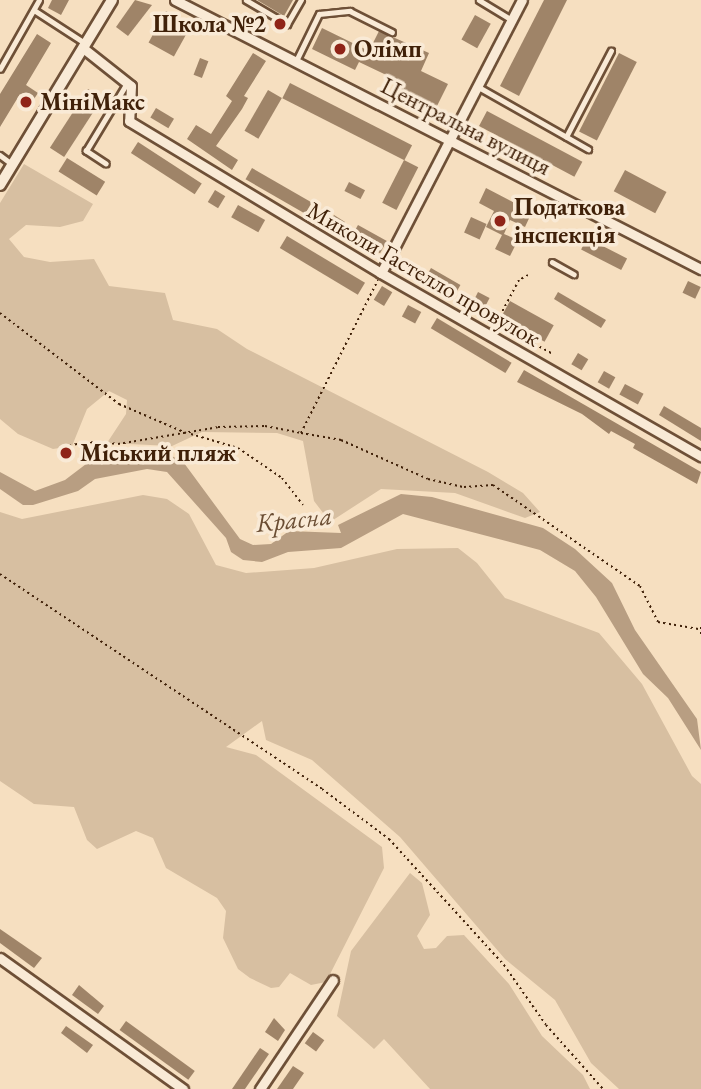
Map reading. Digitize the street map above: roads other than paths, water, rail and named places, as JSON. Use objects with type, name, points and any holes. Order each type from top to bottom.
[{"type":"street","points":[[0,185],[112,0]]},
{"type":"street","name":"Центральна вулиця","points":[[175,0],[701,269]]},
{"type":"street","points":[[381,273],[522,0]]},
{"type":"street","points":[[84,46],[127,82]]},
{"type":"street","name":"Миколи Гастелло провулок","points":[[127,82],[131,86],[130,121],[381,273],[701,456]]},
{"type":"street","points":[[0,958],[183,1089]]},
{"type":"street","points":[[260,1089],[333,980]]},
{"type":"lane","points":[[0,69],[39,0]]},
{"type":"lane","points":[[246,0],[287,24],[301,0]]},
{"type":"lane","points":[[479,0],[512,19]]},
{"type":"lane","points":[[34,10],[84,46]]},
{"type":"lane","points":[[296,61],[319,14],[350,11],[392,32]]},
{"type":"lane","points":[[566,137],[611,51]]},
{"type":"lane","points":[[106,164],[86,151],[127,82]]},
{"type":"lane","points":[[477,86],[588,149]]},
{"type":"lane","points":[[0,155],[13,164]]},
{"type":"lane","points":[[552,262],[574,274]]},
{"type":"place","name":"Школа №2","points":[[280,24]]},
{"type":"place","name":"Олімп","points":[[340,49]]},
{"type":"place","name":"МініМакс","points":[[26,102]]},
{"type":"place","name":"Податкова інспекція","points":[[500,221]]},
{"type":"place","name":"Міський пляж","points":[[66,453]]},
{"type":"water label","name":"Красна","points":[[294,520]]}]
